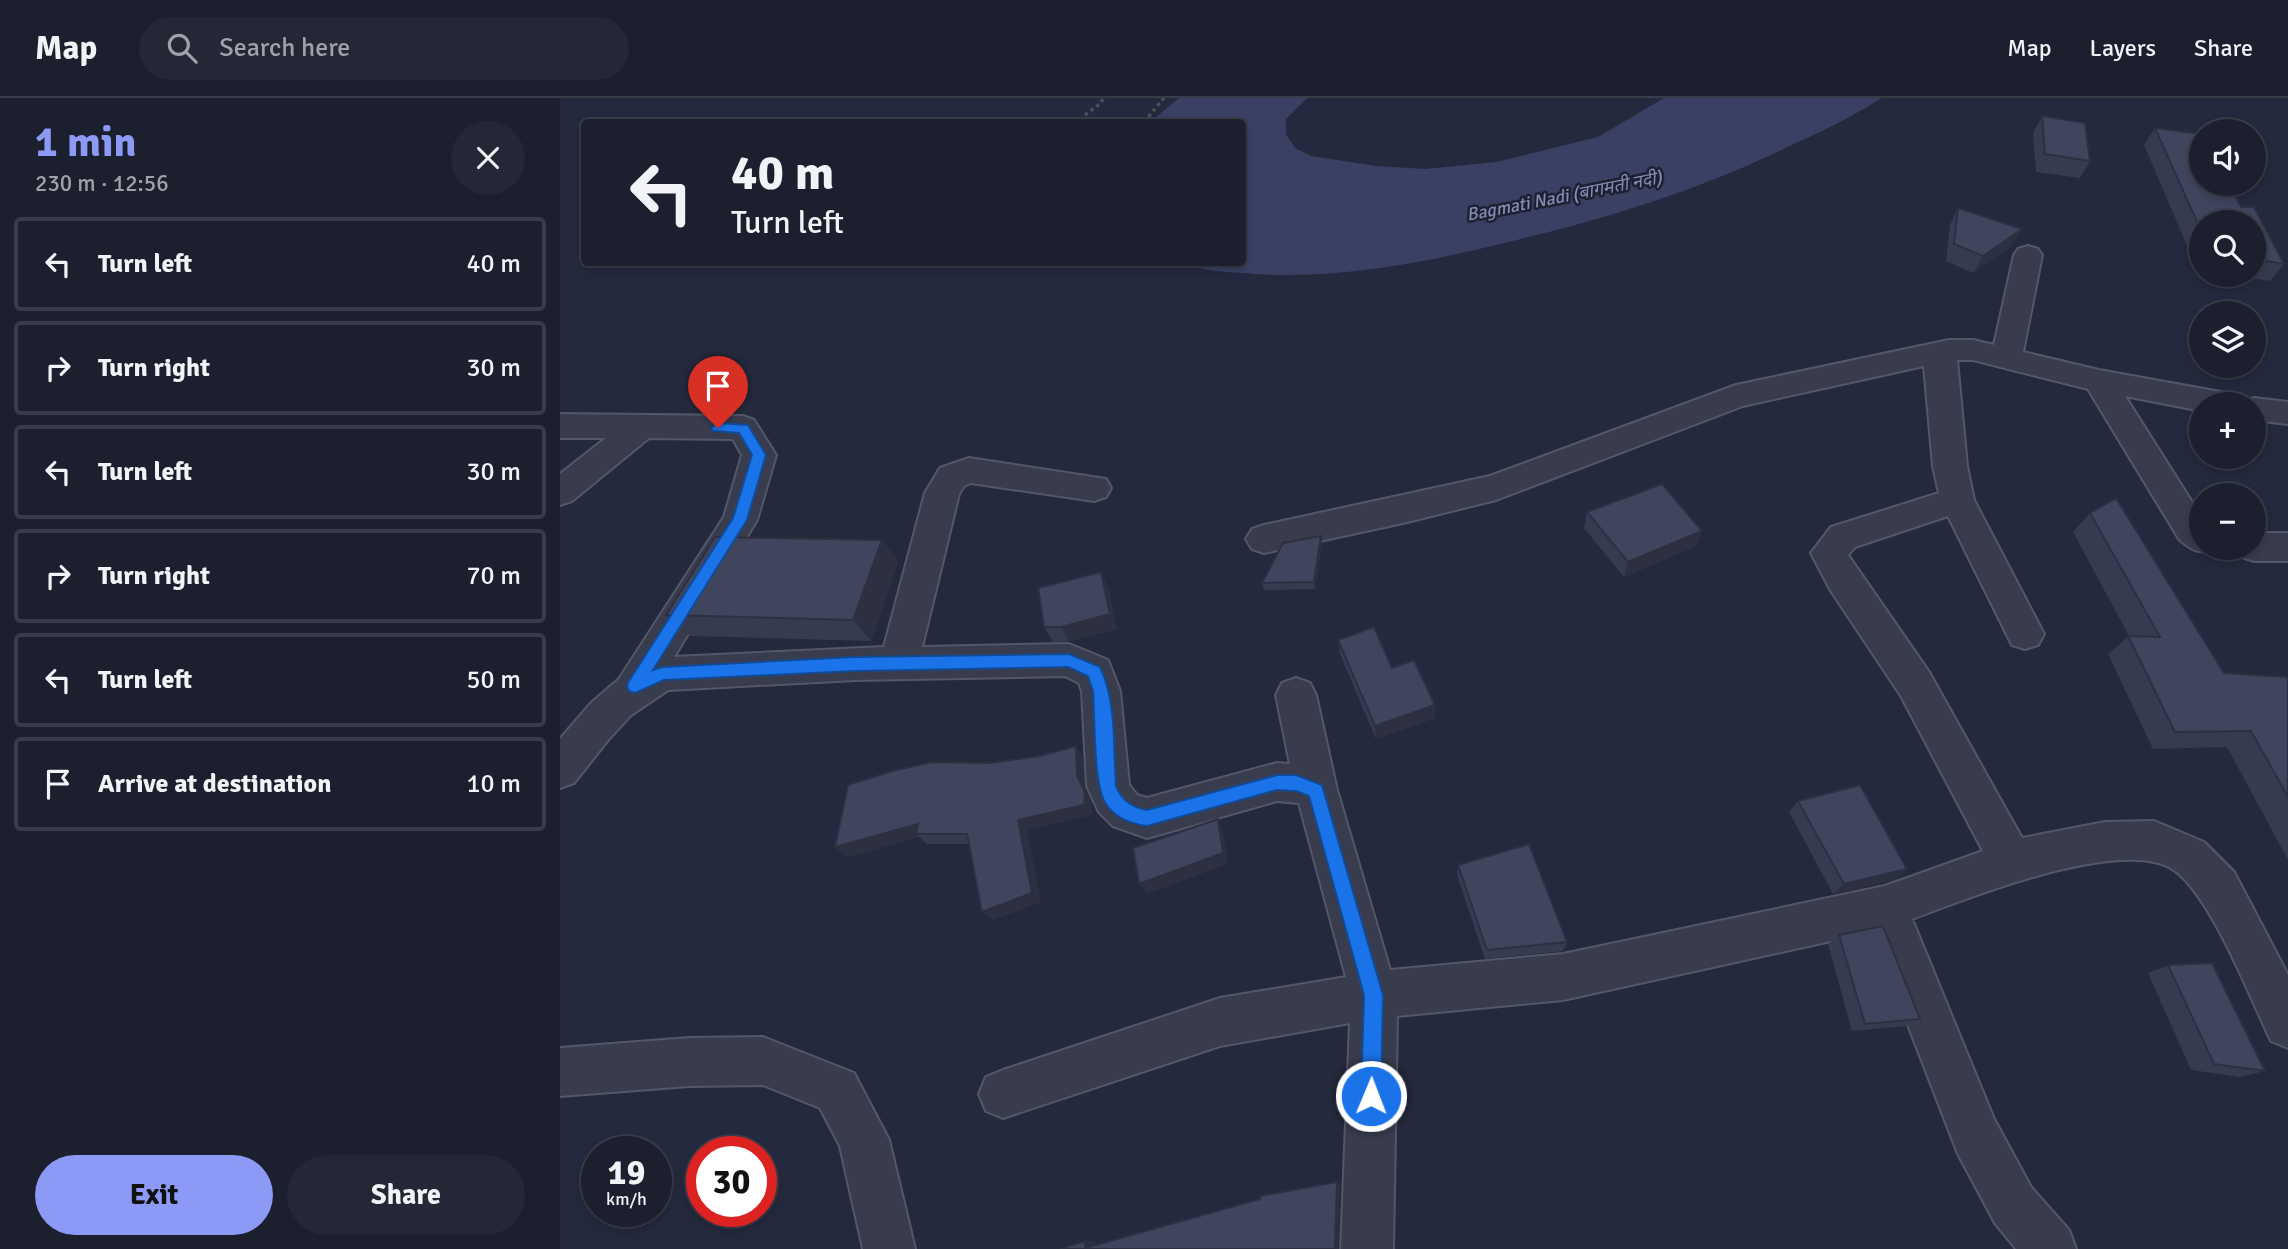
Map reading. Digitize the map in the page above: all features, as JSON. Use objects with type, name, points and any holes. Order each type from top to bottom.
[{"type":"street","points":[[2007,358],[2028,255]]},
{"type":"street","points":[[1949,350],[1939,359],[1950,466],[1957,500],[2025,634]]},
{"type":"street","points":[[1264,539],[1403,510],[1496,487],[1736,396],[1949,350],[1973,350],[2099,381],[2189,397]]},
{"type":"street","points":[[2099,381],[2189,527]]},
{"type":"street","points":[[2266,410],[2288,412]]},
{"type":"street","points":[[560,426],[743,428],[759,455],[740,520],[635,686],[602,716],[560,770]]},
{"type":"street","points":[[560,492],[642,426]]},
{"type":"street","points":[[899,663],[942,493],[953,477],[969,470],[1094,488]]},
{"type":"street","points":[[1957,500],[1843,537],[1829,554],[1844,581],[1915,684],[2011,861]]},
{"type":"street","points":[[2266,547],[2288,547]]},
{"type":"street","points":[[635,686],[663,674],[899,663],[1069,660],[1094,672],[1101,691],[1108,786],[1112,799],[1132,816],[1147,818],[1277,782],[1296,783],[1316,790]]},
{"type":"street","points":[[1296,695],[1316,790],[1374,995],[1367,1249]]},
{"type":"street","points":[[1003,1094],[1220,1022],[1374,995],[1563,977],[1885,908],[2011,861],[2105,842],[2154,841],[2189,856],[2219,887],[2288,1024]]},
{"type":"street","points":[[1885,908],[1976,1136],[2013,1205],[2050,1249]]},
{"type":"street","points":[[560,1072],[689,1062],[763,1061],[837,1090],[864,1140],[889,1249]]},
{"type":"path","points":[[1085,115],[1103,98]]},
{"type":"path","points":[[1146,119],[1164,98]]},
{"type":"water","name":"Bagmati Nadi (बागमती नदी)","points":[[1179,98],[1307,98],[1286,119],[1286,134],[1295,148],[1311,156],[1376,166],[1425,169],[1496,162],[1598,137],[1664,98],[1881,98],[1828,128],[1740,169],[1672,195],[1602,217],[1496,245],[1407,264],[1346,272],[1286,275],[1218,271],[1193,266],[1246,266],[1246,119],[1154,119]]},
{"type":"building","points":[[2042,116],[2085,123],[2090,161],[2045,154]]},
{"type":"building","points":[[2155,128],[2189,132],[2189,196],[2235,196],[2241,207],[2254,207],[2256,210],[2192,210]]},
{"type":"building","points":[[1958,208],[2022,229],[1983,256],[1954,244]]},
{"type":"building","points":[[2266,230],[2284,264],[2266,261]]},
{"type":"building","points":[[1662,484],[1702,531],[1628,562],[1587,512]]},
{"type":"building","points":[[2116,498],[2224,673],[2288,677],[2288,797],[2251,731],[2175,732],[2128,636],[2160,637],[2090,513]]},
{"type":"building","points":[[1321,536],[1314,582],[1262,583],[1283,543]]},
{"type":"building","points":[[715,537],[882,540],[853,620],[666,615]]},
{"type":"building","points":[[1101,572],[1110,614],[1061,627],[1044,627],[1038,588]]},
{"type":"building","points":[[1374,627],[1392,668],[1414,660],[1435,705],[1375,726],[1338,640]]},
{"type":"building","points":[[1076,746],[1077,775],[1085,793],[1084,805],[1018,820],[1032,893],[982,912],[967,834],[916,834],[918,824],[835,847],[848,785],[932,762],[989,763],[1039,756]]},
{"type":"building","points":[[1860,785],[1907,869],[1844,884],[1798,801]]},
{"type":"building","points":[[1218,819],[1223,853],[1139,884],[1133,848]]},
{"type":"building","points":[[1529,844],[1567,942],[1487,950],[1458,865]]},
{"type":"building","points":[[1883,926],[1920,1019],[1865,1024],[1839,935]]},
{"type":"building","points":[[2212,963],[2265,1071],[2214,1064],[2168,965]]},
{"type":"building","points":[[1337,1182],[1335,1248],[1339,1249],[1060,1249],[1085,1241],[1085,1248],[1260,1199],[1260,1196]]},
{"type":"route","points":[[718,428],[743,428],[759,455],[740,520],[635,686],[663,674],[855,664],[1069,660],[1094,672],[1101,691],[1108,786],[1112,799],[1132,816],[1147,818],[1277,782],[1296,783],[1316,790],[1374,995],[1371,1096]]}]
